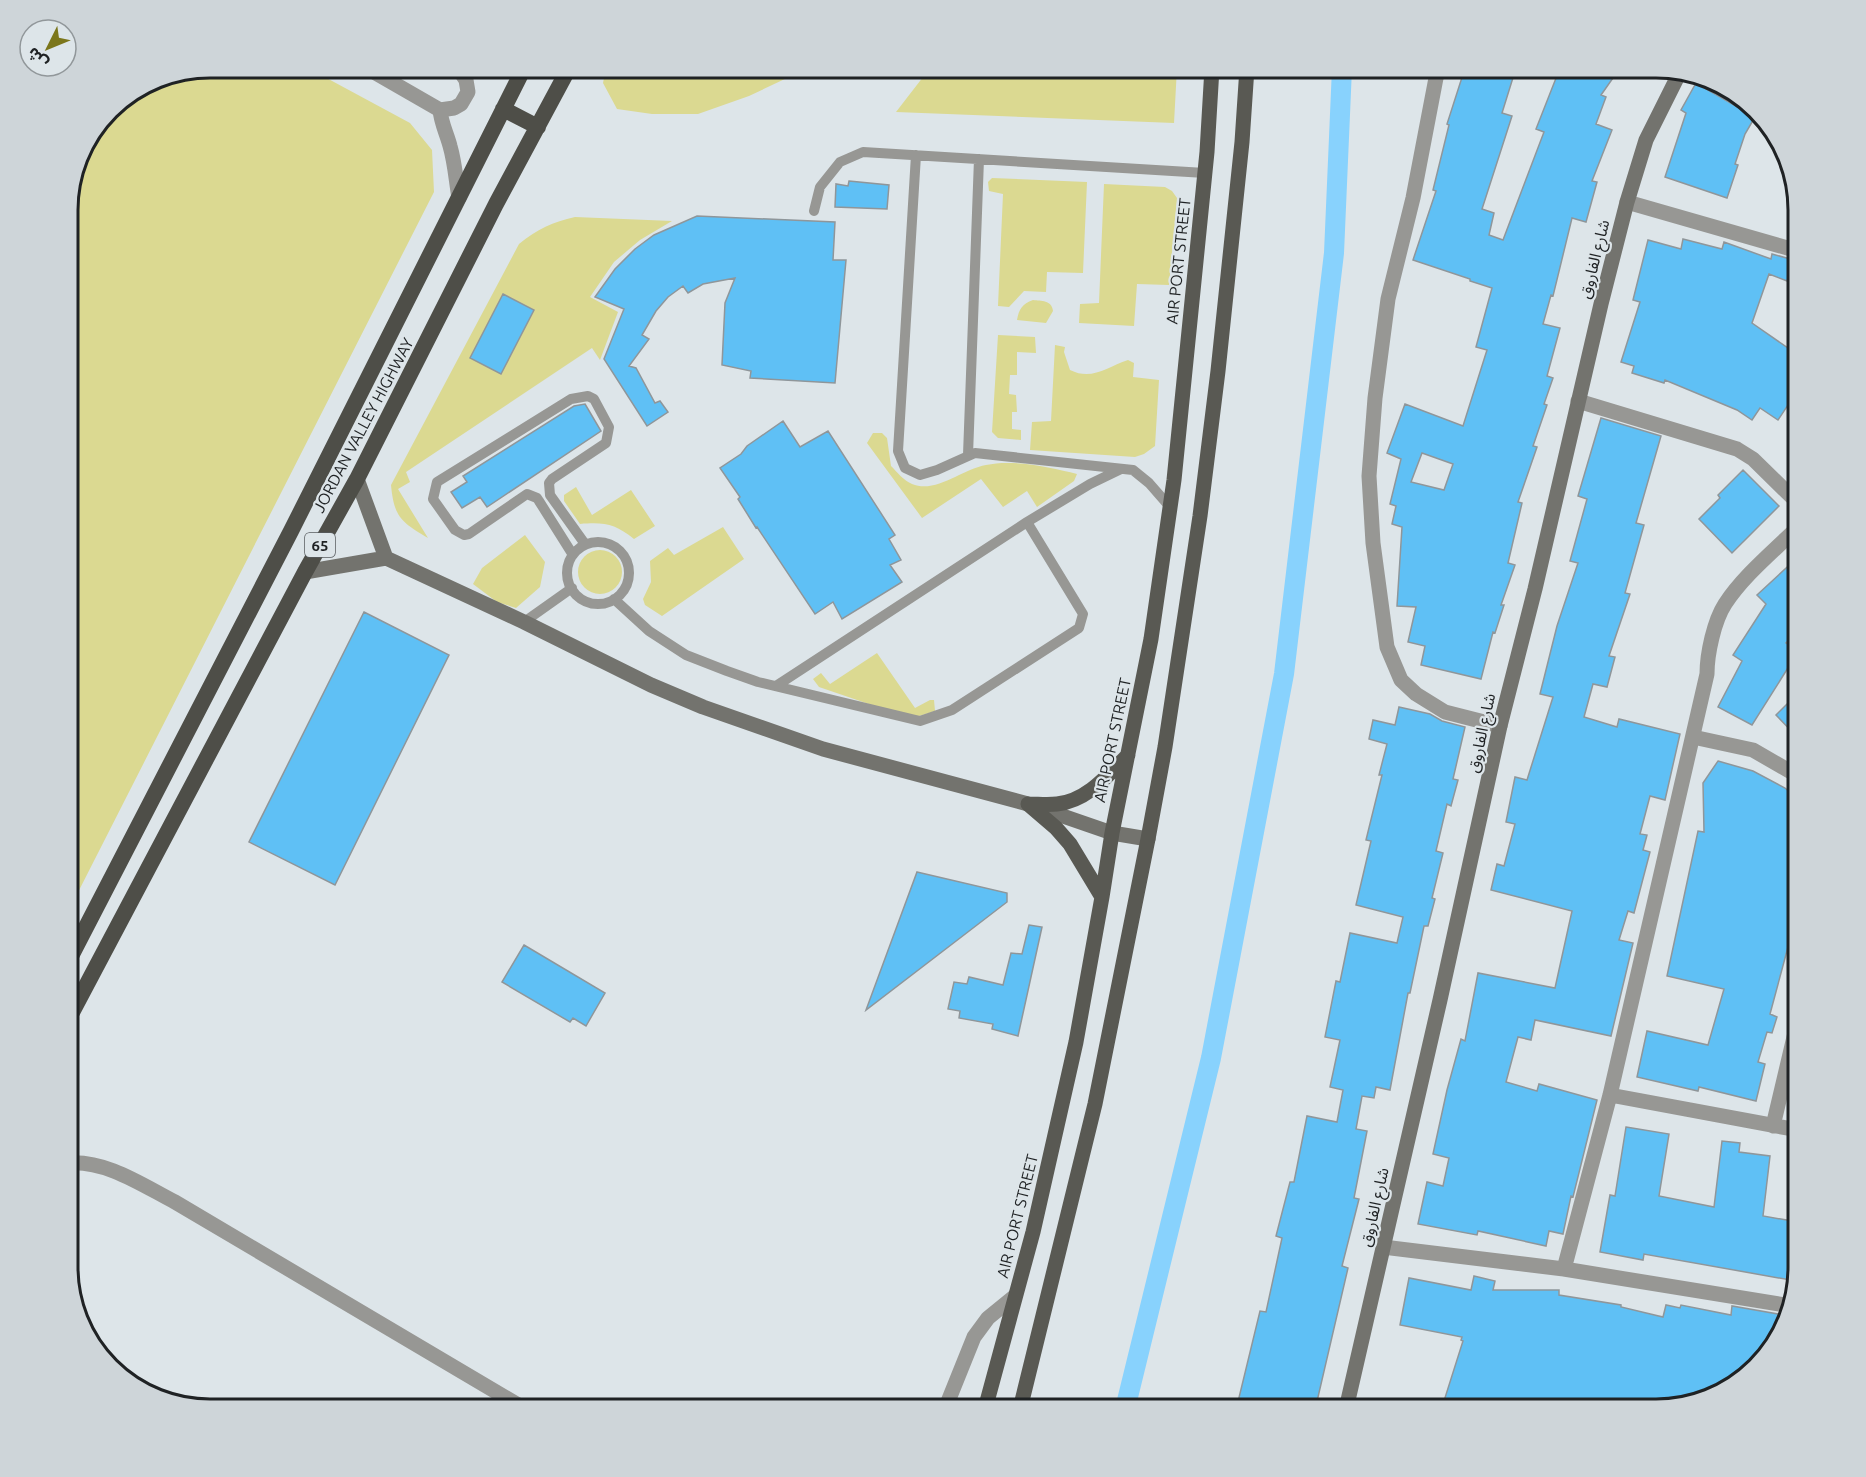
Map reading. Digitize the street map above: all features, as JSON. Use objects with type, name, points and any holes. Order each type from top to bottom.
[{"type":"highway","name":"JORDAN VALLEY HIGHWAY","points":[[78,943],[291,531],[519,78]]},
{"type":"highway","name":"JORDAN VALLEY HIGHWAY","points":[[78,997],[357,479],[496,204],[564,78]]},
{"type":"highway","points":[[503,109],[538,127]]},
{"type":"main road","name":"AIR PORT STREET","points":[[988,1399],[1054,1139],[1076,1042],[1112,833],[1151,639],[1170,507],[1205,173],[1211,78]]},
{"type":"main road","points":[[1023,1399],[1095,1104],[1148,839],[1180,655],[1203,494],[1242,142],[1246,78]]},
{"type":"main road","name":"شارع الفاروق","points":[[1348,1399],[1489,784],[1500,726],[1627,202],[1646,140],[1676,80]]},
{"type":"main road","points":[[357,479],[386,558]]},
{"type":"main road","points":[[305,572],[386,558],[524,622],[632,676],[703,707],[823,749],[1028,804],[1112,833],[1148,839]]},
{"type":"main road","points":[[1028,804],[1058,804],[1078,799],[1098,784],[1128,755]]},
{"type":"main road","points":[[1028,804],[1056,828],[1070,844],[1102,897]]},
{"type":"street","points":[[384,78],[440,110],[454,108],[465,99],[468,86],[464,78]]},
{"type":"street","points":[[1436,78],[1413,198],[1387,309],[1375,398],[1369,476],[1373,543],[1387,647],[1401,680],[1416,694],[1445,712],[1500,726]]},
{"type":"street","points":[[440,110],[441,122],[453,159],[459,198]]},
{"type":"street","points":[[1627,202],[1788,248]]},
{"type":"street","points":[[1578,401],[1737,449],[1753,459],[1788,493]]},
{"type":"street","points":[[1564,1269],[1610,1095],[1693,737],[1707,674],[1707,652],[1724,605],[1742,583],[1788,536]]},
{"type":"street","points":[[1693,737],[1753,750],[1788,770]]},
{"type":"street","points":[[1773,1126],[1788,1062]]},
{"type":"street","points":[[1610,1095],[1788,1128]]},
{"type":"street","points":[[78,1162],[94,1164],[175,1202],[506,1399]]},
{"type":"street","points":[[1383,1247],[1564,1269],[1782,1305]]},
{"type":"street","points":[[949,1399],[974,1337],[988,1318],[1015,1296]]},
{"type":"lane","points":[[814,211],[820,187],[840,162],[862,152],[1205,173]]},
{"type":"lane","points":[[916,155],[898,452],[905,468],[920,475],[975,453],[1133,470],[1149,483],[1170,507]]},
{"type":"lane","points":[[968,455],[979,159]]},
{"type":"lane","points":[[573,555],[537,498],[527,494],[469,534],[459,533],[433,499],[437,482],[571,399],[588,396],[594,399],[609,427],[606,443],[552,479],[549,489],[550,495],[585,544]]},
{"type":"lane","points":[[776,686],[1027,522],[1089,484],[1121,469]]},
{"type":"lane","points":[[615,599],[649,631],[686,655],[776,686],[920,721],[952,710],[1079,628],[1083,614],[1027,522]]},
{"type":"lane","points":[[605,542],[615,546],[627,562],[630,572],[624,591],[608,603],[587,602],[578,596],[568,579],[567,568],[573,555],[585,544],[605,542]]},
{"type":"lane","points":[[524,622],[572,588]]},
{"type":"shaded area","points":[[210,78],[327,78],[410,123],[432,150],[434,192],[78,892],[78,201],[88,160],[96,144],[111,123],[130,105],[160,88],[176,83]]},
{"type":"shaded area","points":[[604,78],[787,78],[749,96],[698,114],[652,114],[617,109],[603,83]]},
{"type":"shaded area","points":[[922,78],[1176,78],[1174,123],[896,112]]},
{"type":"shaded area","points":[[992,178],[1087,182],[1083,273],[1047,272],[1046,292],[1024,291],[1009,307],[998,306],[1003,194],[989,191],[988,182]]},
{"type":"shaded area","points":[[1104,184],[1165,187],[1177,198],[1169,285],[1137,284],[1134,326],[1079,323],[1080,304],[1099,303]]},
{"type":"shaded area","points":[[575,217],[672,221],[640,240],[614,262],[590,297],[618,312],[600,360],[592,348],[406,472],[410,482],[398,489],[428,538],[400,518],[394,505],[391,485],[519,244],[546,227]]},
{"type":"shaded area","points":[[1033,300],[1051,305],[1053,311],[1046,323],[1017,320],[1022,307]]},
{"type":"shaded area","points":[[998,335],[1035,337],[1036,353],[1017,352],[1017,375],[1010,375],[1009,394],[1016,395],[1017,412],[1012,412],[1012,429],[1021,430],[1021,440],[998,438],[992,432]]},
{"type":"shaded area","points":[[1055,345],[1065,347],[1064,352],[1070,370],[1078,373],[1092,374],[1128,360],[1134,363],[1133,377],[1159,380],[1155,446],[1135,457],[1030,450],[1032,422],[1051,421]]},
{"type":"shaded area","points":[[873,433],[882,433],[887,438],[891,466],[906,481],[921,486],[940,483],[977,467],[996,463],[1032,465],[1077,474],[1074,481],[1037,507],[1027,491],[1003,507],[981,479],[922,518],[867,443]]},
{"type":"shaded area","points":[[576,487],[592,515],[631,490],[655,526],[634,539],[609,525],[580,524],[564,501],[564,495]]},
{"type":"shaded area","points":[[723,527],[744,559],[662,616],[645,605],[643,599],[651,582],[650,561],[668,548],[674,555]]},
{"type":"shaded area","points":[[525,535],[545,562],[540,587],[516,608],[497,602],[473,584],[482,568]]},
{"type":"shaded area","points":[[600,550],[616,556],[622,572],[616,588],[600,594],[584,588],[578,572],[584,556]]},
{"type":"shaded area","points":[[877,653],[915,708],[934,700],[935,711],[919,716],[904,716],[819,687],[813,679],[821,673],[830,684]]},
{"type":"building","points":[[1462,78],[1513,78],[1502,113],[1512,116],[1482,209],[1494,213],[1489,235],[1503,240],[1544,132],[1536,129],[1556,78],[1613,78],[1601,95],[1606,97],[1596,124],[1612,130],[1592,181],[1597,182],[1586,222],[1572,218],[1553,296],[1551,295],[1543,324],[1560,328],[1547,376],[1553,378],[1544,404],[1547,405],[1533,446],[1537,447],[1518,502],[1522,503],[1508,563],[1515,565],[1501,605],[1504,605],[1495,633],[1493,632],[1481,679],[1421,665],[1425,646],[1408,642],[1416,607],[1397,606],[1402,527],[1392,524],[1396,506],[1390,504],[1401,459],[1387,453],[1405,404],[1463,426],[1487,350],[1476,347],[1492,288],[1413,260],[1436,191],[1433,190],[1449,125],[1447,124]],"holes":[[[1422,453],[1453,464],[1444,490],[1411,482]]]},
{"type":"building","points":[[1695,85],[1739,108],[1753,121],[1745,134],[1735,164],[1738,165],[1727,198],[1665,177],[1686,113],[1681,110]]},
{"type":"building","points":[[849,181],[889,185],[887,209],[835,207],[836,184],[848,186]]},
{"type":"building","points":[[697,216],[835,222],[833,260],[846,260],[835,383],[750,378],[751,371],[722,365],[725,303],[735,278],[703,284],[688,293],[683,286],[668,297],[656,311],[642,335],[649,339],[629,366],[636,368],[655,403],[660,401],[668,412],[647,426],[604,359],[624,309],[595,297],[615,269],[635,249],[654,235]]},
{"type":"building","points":[[1683,239],[1722,249],[1724,242],[1771,259],[1772,254],[1788,258],[1787,281],[1769,274],[1752,323],[1788,348],[1788,405],[1778,420],[1760,408],[1752,420],[1737,410],[1665,380],[1664,383],[1632,373],[1634,366],[1621,362],[1640,302],[1633,300],[1648,240],[1681,249]]},
{"type":"building","points":[[503,294],[534,310],[501,374],[470,358]]},
{"type":"building","points":[[585,404],[601,431],[487,507],[480,497],[462,508],[451,492],[467,482],[463,476],[574,406]]},
{"type":"building","points":[[1601,418],[1661,436],[1636,523],[1644,525],[1625,593],[1630,594],[1609,656],[1615,657],[1607,687],[1593,684],[1584,717],[1617,727],[1619,719],[1680,734],[1665,800],[1650,796],[1640,834],[1647,835],[1643,850],[1650,852],[1634,913],[1628,911],[1619,940],[1633,943],[1611,1036],[1535,1020],[1531,1040],[1518,1037],[1506,1082],[1537,1091],[1539,1084],[1597,1100],[1563,1234],[1549,1231],[1546,1246],[1478,1231],[1477,1235],[1418,1224],[1427,1182],[1443,1186],[1449,1158],[1433,1154],[1461,1039],[1465,1041],[1478,973],[1555,988],[1572,911],[1491,890],[1497,864],[1504,866],[1515,824],[1506,822],[1515,777],[1527,780],[1553,697],[1540,694],[1557,626],[1578,563],[1570,561],[1587,499],[1578,496]]},
{"type":"building","points":[[783,421],[800,447],[828,431],[895,535],[889,539],[901,560],[890,565],[902,582],[842,619],[833,602],[815,614],[756,528],[738,499],[740,497],[720,468]]},
{"type":"building","points":[[1743,470],[1779,506],[1732,553],[1699,519],[1720,498],[1718,495]]},
{"type":"building","points":[[1788,566],[1788,641],[1786,643],[1788,644],[1788,668],[1752,725],[1718,707],[1742,661],[1733,655],[1766,604],[1757,595]]},
{"type":"building","points":[[364,612],[449,655],[335,885],[249,842]]},
{"type":"building","points":[[1788,703],[1788,728],[1776,715]]},
{"type":"building","points":[[1399,707],[1430,714],[1442,721],[1465,727],[1453,779],[1458,780],[1451,806],[1447,804],[1436,851],[1443,853],[1432,898],[1435,899],[1428,926],[1424,926],[1410,993],[1408,993],[1390,1090],[1376,1087],[1374,1098],[1362,1096],[1356,1129],[1367,1131],[1354,1198],[1359,1199],[1342,1266],[1348,1268],[1318,1399],[1239,1399],[1260,1311],[1266,1312],[1282,1238],[1276,1236],[1290,1182],[1294,1182],[1307,1116],[1337,1122],[1343,1090],[1330,1087],[1340,1040],[1325,1037],[1336,981],[1340,982],[1350,933],[1397,943],[1403,917],[1356,905],[1371,841],[1366,840],[1387,744],[1369,739],[1373,720],[1395,725]]},
{"type":"building","points":[[1718,761],[1753,771],[1788,791],[1788,947],[1770,1014],[1777,1017],[1772,1033],[1767,1032],[1758,1062],[1765,1064],[1756,1101],[1699,1087],[1698,1091],[1637,1077],[1647,1031],[1708,1045],[1724,989],[1667,976],[1698,831],[1704,832],[1703,783]]},
{"type":"building","points":[[917,872],[1007,893],[1007,902],[866,1010]]},
{"type":"building","points":[[1029,925],[1042,927],[1018,1036],[992,1029],[993,1024],[959,1018],[960,1011],[948,1009],[954,982],[967,984],[969,977],[1003,985],[1011,953],[1022,954]]},
{"type":"building","points":[[524,945],[605,993],[586,1026],[573,1018],[570,1022],[502,982]]},
{"type":"building","points":[[1626,1127],[1669,1134],[1659,1196],[1714,1207],[1722,1141],[1740,1143],[1739,1152],[1770,1156],[1763,1216],[1788,1220],[1787,1279],[1644,1254],[1643,1260],[1600,1252],[1610,1195],[1615,1196]]},
{"type":"building","points":[[1474,1276],[1495,1281],[1493,1290],[1559,1290],[1559,1295],[1621,1305],[1621,1307],[1663,1317],[1666,1305],[1680,1308],[1681,1305],[1731,1315],[1732,1306],[1779,1315],[1761,1347],[1743,1366],[1714,1385],[1690,1394],[1665,1399],[1445,1399],[1463,1341],[1462,1337],[1400,1325],[1409,1278],[1471,1290]]},
{"type":"waterway","points":[[1127,1399],[1211,1058],[1284,674],[1334,253],[1342,78]]}]
